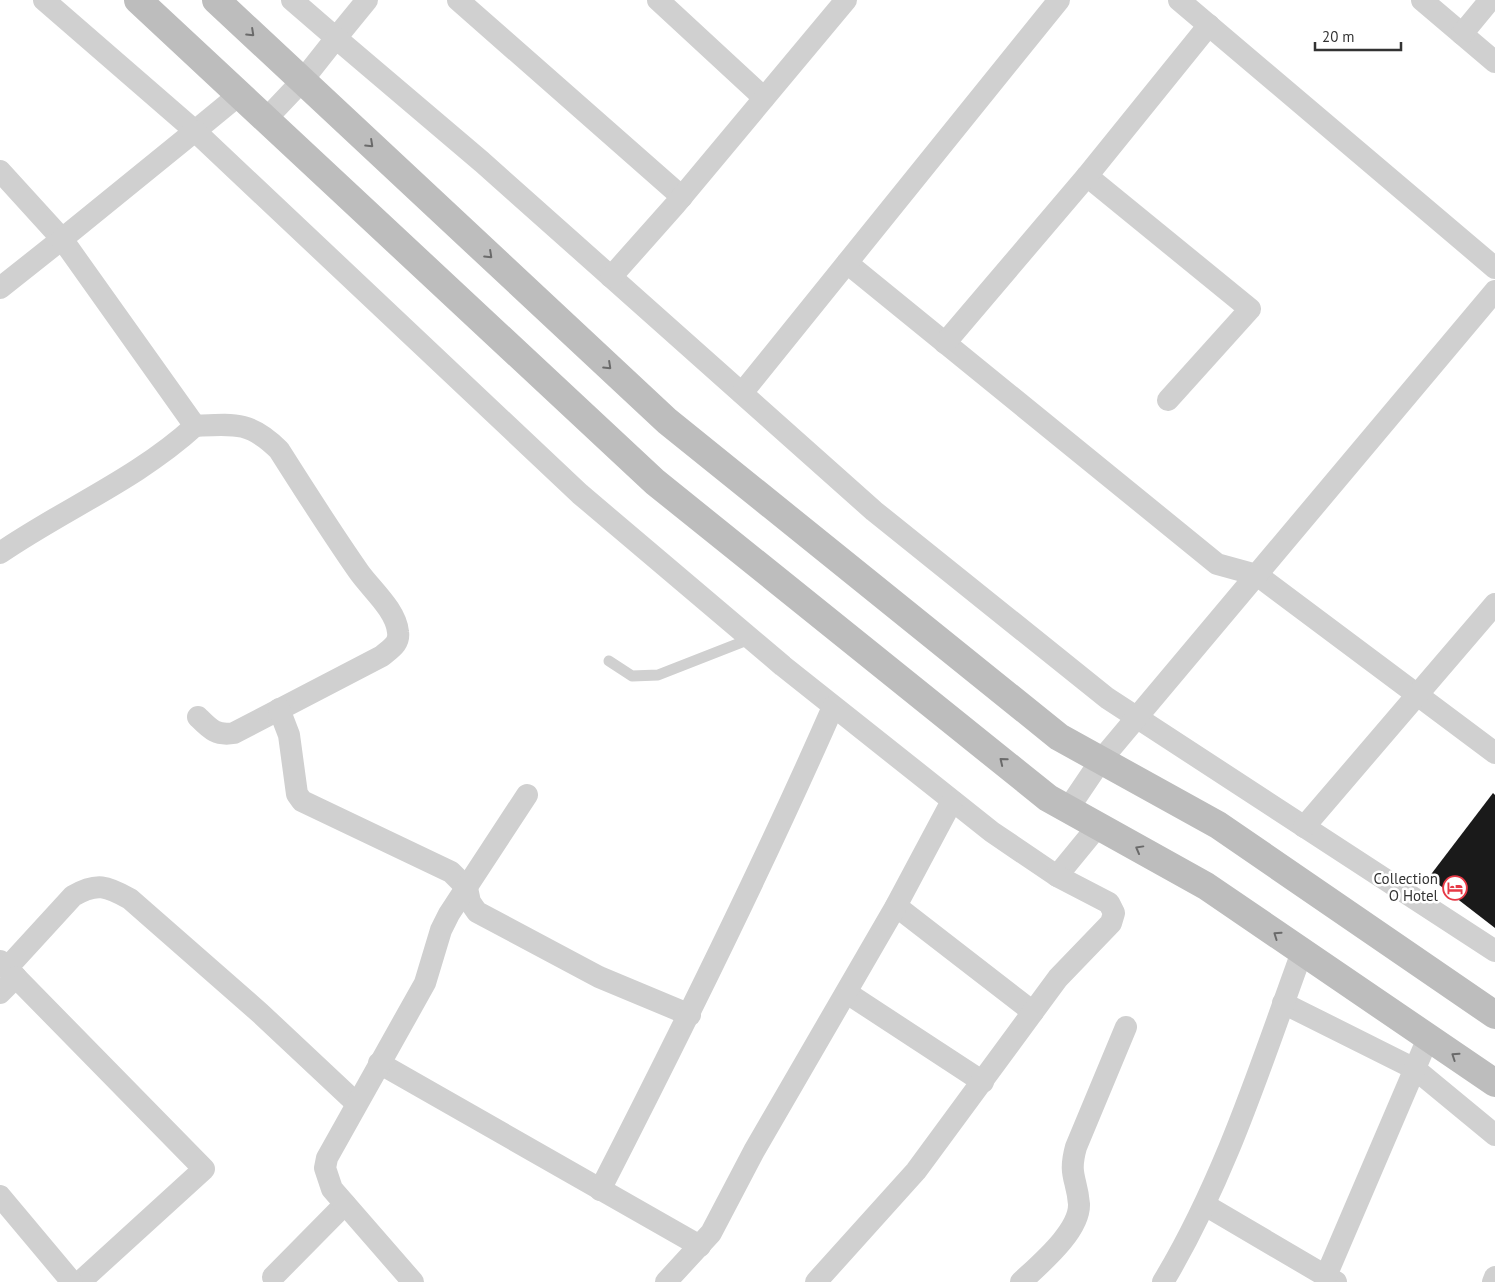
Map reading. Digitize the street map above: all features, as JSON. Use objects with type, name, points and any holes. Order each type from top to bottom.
[{"type":"street","points":[[44,0],[195,131],[580,494],[750,639],[992,832],[1058,876],[1109,903],[1114,913],[1111,923],[1058,978],[916,1171],[816,1282]]},
{"type":"street","points":[[138,0],[267,118],[655,482],[1048,798],[1206,886],[1495,1083]]},
{"type":"street","points":[[216,0],[667,421],[1059,737],[1218,825],[1495,1015]]},
{"type":"street","points":[[292,0],[482,162],[874,511],[1108,698],[1495,951]]},
{"type":"street","points":[[267,118],[302,81],[367,0]]},
{"type":"street","points":[[458,0],[682,197]]},
{"type":"street","points":[[658,0],[764,98]]},
{"type":"street","points":[[611,277],[682,197],[846,0]]},
{"type":"street","points":[[742,393],[1059,0]]},
{"type":"street","points":[[1179,0],[1495,268]]},
{"type":"street","points":[[1422,0],[1495,62]]},
{"type":"street","points":[[1462,34],[1490,0]]},
{"type":"street","points":[[945,342],[1088,176],[1209,25]]},
{"type":"street","points":[[0,288],[240,94]]},
{"type":"street","points":[[0,171],[62,239],[195,426]]},
{"type":"street","points":[[1088,176],[1250,309],[1168,400]]},
{"type":"street","points":[[847,263],[1217,564],[1256,575],[1495,753]]},
{"type":"street","points":[[1068,809],[1100,760],[1495,292]]},
{"type":"street","points":[[0,553],[135,472],[174,446],[195,426],[236,424],[252,429],[269,440],[279,450],[359,572],[397,624],[399,635],[395,645],[382,656],[234,733],[223,735],[214,733],[198,717]]},
{"type":"street","points":[[1304,827],[1495,604]]},
{"type":"street","points":[[600,1190],[690,1015],[754,883],[834,707]]},
{"type":"street","points":[[279,709],[289,735],[297,794],[302,802],[451,872],[467,888],[470,902],[477,912],[599,977],[690,1015]]},
{"type":"street","points":[[413,1282],[332,1188],[325,1168],[327,1158],[424,983],[441,930],[526,796]]},
{"type":"street","points":[[666,1282],[711,1233],[754,1152],[896,906],[952,801]]},
{"type":"street","points":[[1058,876],[1098,826]]},
{"type":"street","points":[[0,993],[8,969],[73,896],[87,888],[103,886],[114,890],[130,900],[260,1013],[356,1103]]},
{"type":"street","points":[[896,906],[1033,1012]]},
{"type":"street","points":[[1163,1282],[1205,1205],[1250,1096],[1302,952]]},
{"type":"street","points":[[8,969],[204,1169],[80,1282]]},
{"type":"street","points":[[847,993],[983,1082]]},
{"type":"street","points":[[1283,1004],[1414,1069],[1495,1135]]},
{"type":"street","points":[[1021,1282],[1051,1252],[1076,1219],[1079,1205],[1072,1164],[1076,1147],[1126,1027]]},
{"type":"street","points":[[1205,1205],[1331,1279],[1428,1038]]},
{"type":"street","points":[[379,1063],[700,1246]]},
{"type":"street","points":[[0,1196],[72,1282]]},
{"type":"street","points":[[273,1277],[345,1204]]},
{"type":"street","points":[[1493,1282],[1495,1277]]},
{"type":"lane","points":[[609,661],[632,676],[658,675],[750,639]]},
{"type":"building","points":[[1493,793],[1495,795],[1495,928],[1429,877]]},
{"type":"place","name":"Collection O Hotel","points":[[1455,888]]}]
